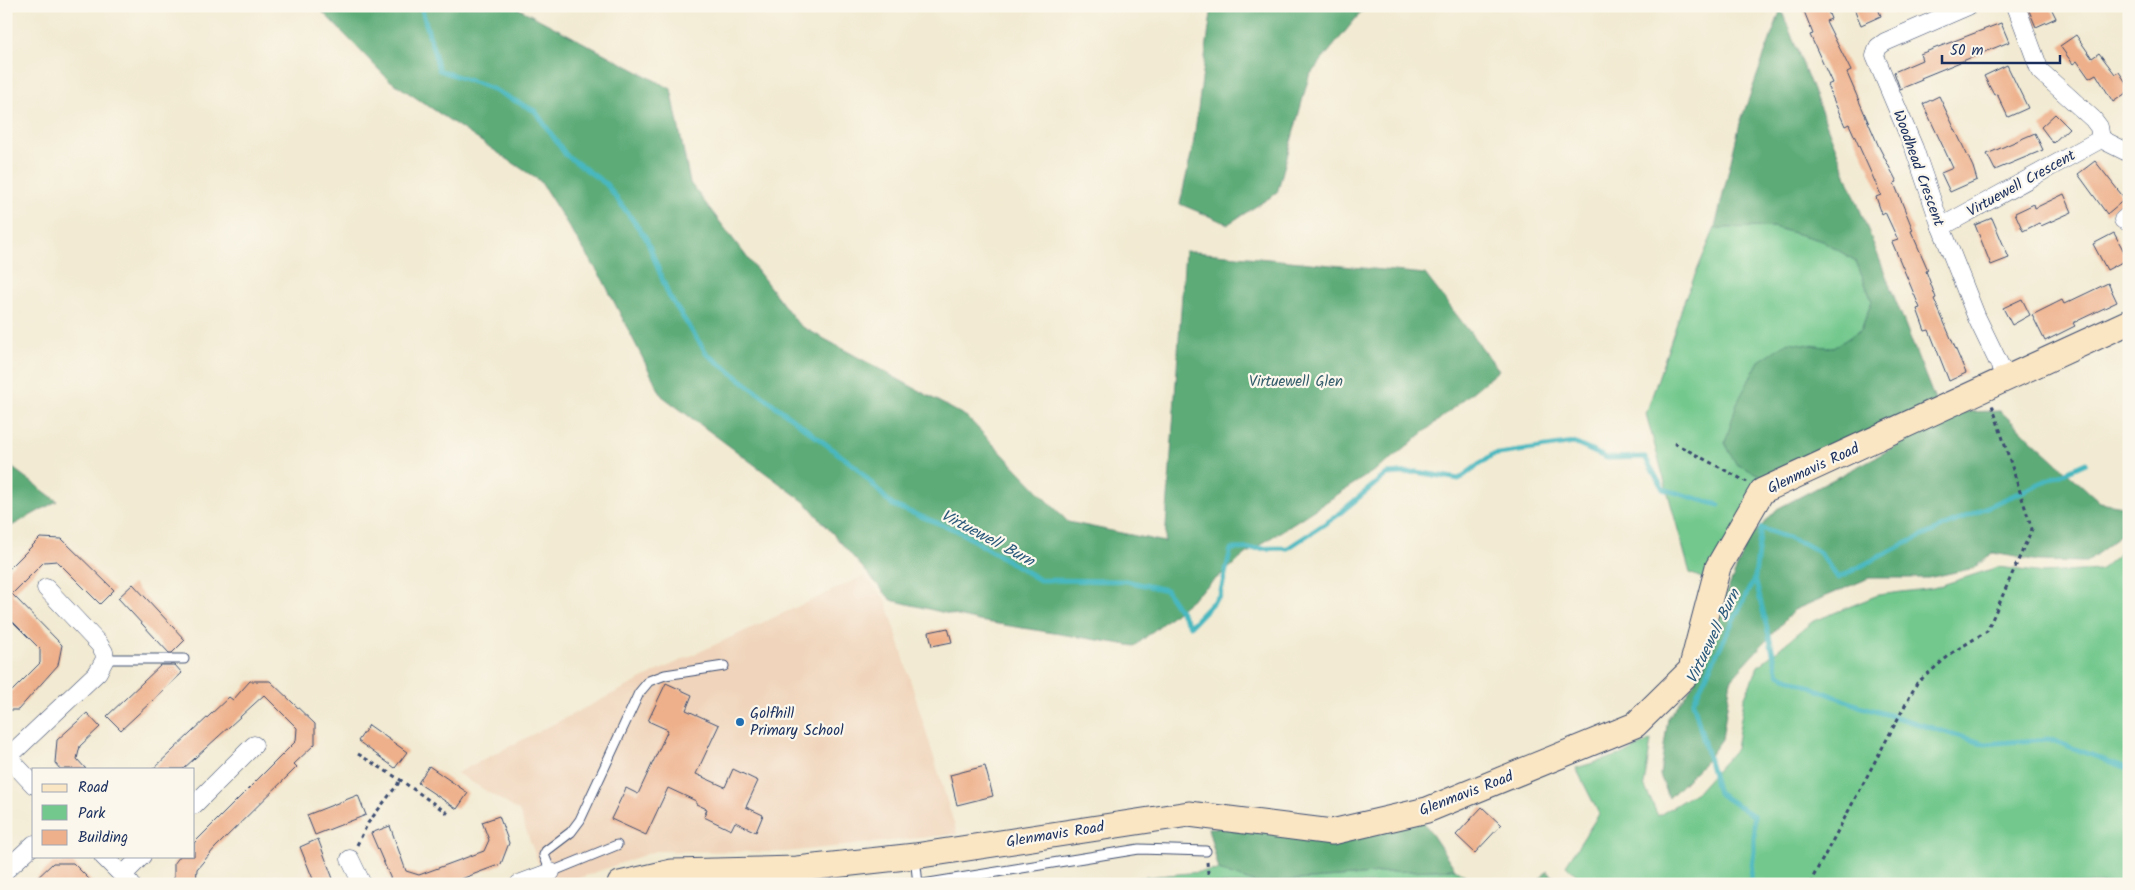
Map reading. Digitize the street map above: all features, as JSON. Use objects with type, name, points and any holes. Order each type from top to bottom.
[{"type":"main road","name":"Glenmavis Road","points":[[620,884],[672,872],[798,873],[1189,814],[1332,832],[1427,810],[1635,725],[1690,670],[1718,567],[1762,491],[2129,322]]},
{"type":"street","name":"Woodhead Crescent","points":[[1968,6],[1885,42],[1878,47],[1875,56],[1914,148],[1941,227],[1977,318],[1996,383]]},
{"type":"street","points":[[2016,6],[2040,71],[2093,119],[2099,126],[2101,139],[2129,153]]},
{"type":"street","name":"Virtuewell Crescent","points":[[1941,227],[2101,139]]},
{"type":"street","points":[[32,783],[7,756],[98,672],[105,659],[104,652],[98,644],[46,588]]},
{"type":"street","points":[[195,804],[254,745]]},
{"type":"street","points":[[6,870],[32,846]]},
{"type":"street","points":[[105,858],[127,879],[141,858]]},
{"type":"street","points":[[350,859],[362,884]]},
{"type":"street","points":[[519,884],[551,872]]},
{"type":"lane","points":[[105,659],[184,659]]},
{"type":"lane","points":[[617,845],[551,872],[544,855],[546,851],[571,832],[580,820],[639,693],[649,681],[665,675],[724,666]]},
{"type":"lane","points":[[923,884],[1138,849],[1206,851]]},
{"type":"lane","points":[[915,856],[918,884]]},
{"type":"path","points":[[1812,884],[1812,879],[1917,683],[1952,653],[1987,631],[2032,529],[1996,383]]},
{"type":"path","points":[[1674,443],[1762,491]]},
{"type":"path","points":[[358,754],[399,779],[450,815]]},
{"type":"path","points":[[350,859],[368,823],[398,784],[399,779]]},
{"type":"path","points":[[1206,851],[1209,884]]},
{"type":"shaded area","name":"Golfhill Primary School","points":[[864,576],[886,600],[957,834],[785,852],[655,851],[563,884],[539,865],[519,811],[457,773],[658,671]]},
{"type":"green space","name":"Virtuewell Glen","points":[[317,6],[514,6],[671,89],[690,183],[799,325],[967,417],[1068,522],[1165,542],[1185,251],[1425,274],[1499,370],[1389,461],[1246,554],[1135,646],[979,621],[891,600],[806,503],[662,396],[603,280],[540,181],[388,79]]},
{"type":"green space","points":[[1212,6],[1366,6],[1309,76],[1277,193],[1228,224],[1180,204],[1193,146]]},
{"type":"green space","points":[[1781,9],[1936,403],[1768,479],[1736,464],[1725,443],[1737,403],[1759,361],[1788,342],[1833,348],[1861,330],[1872,301],[1856,261],[1823,241],[1773,227],[1715,228],[1740,123]]},
{"type":"green space","points":[[1773,227],[1823,241],[1856,261],[1872,301],[1861,330],[1833,348],[1788,343],[1759,361],[1768,479],[1706,580],[1690,573],[1646,414],[1685,299],[1715,228]]},
{"type":"green space","points":[[2000,411],[2100,502],[2129,507],[2129,523],[2113,542],[2086,562],[2039,561],[1993,553],[1974,568],[1928,578],[1869,578],[1794,610],[1731,679],[1722,739],[1706,761],[1669,798],[1660,775],[1668,718],[1691,688],[1710,652],[1723,601],[1749,539],[1777,509],[1961,412]]},
{"type":"green space","points":[[6,463],[57,501],[6,529]]},
{"type":"green space","points":[[2129,545],[2129,884],[1586,884],[1566,865],[1599,814],[1576,768],[1627,753],[1651,740],[1644,785],[1658,816],[1698,791],[1736,749],[1744,699],[1758,666],[1812,622],[1878,595],[1933,588],[1998,567],[2043,573],[2100,570]]},
{"type":"green space","points":[[1423,821],[1455,869],[1386,872],[1256,883],[1219,870],[1208,828]]},
{"type":"green space","points":[[1455,869],[1478,884],[1078,884],[1219,870],[1256,883],[1386,872]]},
{"type":"green space","points":[[1547,871],[1563,884],[1536,884]]},
{"type":"building","points":[[1802,6],[1826,6],[1831,19],[1826,21],[1851,71],[1847,73],[1879,147],[1897,182],[1894,183],[1913,230],[1911,231],[1928,270],[1926,271],[1936,298],[1934,299],[1966,373],[1949,381],[1929,330],[1925,331],[1917,309],[1920,308],[1892,242],[1898,240],[1885,212],[1882,214],[1876,197],[1881,195],[1849,124],[1845,126],[1827,85],[1832,83],[1810,35],[1813,34]]},
{"type":"building","points":[[1853,6],[1877,6],[1881,16],[1861,25]]},
{"type":"building","points":[[2027,6],[2050,6],[2056,18],[2036,27]]},
{"type":"building","points":[[2001,23],[2009,42],[1921,78],[1922,80],[1900,89],[1894,72],[1922,60],[1920,54]]},
{"type":"building","points":[[2076,35],[2092,58],[2099,53],[2115,74],[2119,72],[2129,87],[2129,91],[2113,102],[2096,74],[2089,78],[2077,61],[2073,64],[2060,46]]},
{"type":"building","points":[[2007,65],[2028,108],[2008,117],[1997,94],[1994,95],[1984,76]]},
{"type":"building","points":[[1939,96],[1973,167],[1977,180],[1950,192],[1941,173],[1953,168],[1923,104]]},
{"type":"building","points":[[2055,114],[2069,128],[2053,143],[2041,127]]},
{"type":"building","points":[[2035,133],[2043,150],[1995,170],[1987,154]]},
{"type":"building","points":[[2095,161],[2125,199],[2107,214],[2078,174]]},
{"type":"building","points":[[2064,194],[2072,212],[2041,226],[2039,223],[2023,231],[2015,213],[2034,204],[2035,208]]},
{"type":"building","points":[[1992,218],[2009,258],[1991,265],[1975,225]]},
{"type":"building","points":[[2114,233],[2128,259],[2107,270],[2093,244]]},
{"type":"building","points":[[2108,283],[2117,302],[2073,323],[2075,326],[2045,341],[2032,315],[2062,300],[2064,304]]},
{"type":"building","points":[[2022,299],[2030,315],[2012,325],[2003,308]]},
{"type":"building","points":[[40,538],[62,539],[114,590],[100,604],[57,561],[44,562],[12,594],[62,645],[58,665],[18,710],[6,710],[6,691],[12,691],[40,663],[40,649],[6,615],[6,572]]},
{"type":"building","points":[[133,584],[185,640],[172,653],[169,653],[118,598]]},
{"type":"building","points":[[948,628],[952,642],[932,646],[929,632]]},
{"type":"building","points":[[161,665],[175,665],[182,673],[121,730],[107,716]]},
{"type":"building","points":[[250,681],[270,681],[315,724],[315,744],[294,764],[297,767],[215,848],[197,869],[196,884],[174,884],[174,864],[178,858],[195,858],[195,842],[296,741],[297,728],[264,695],[184,768],[154,768],[229,697],[233,700]]},
{"type":"building","points":[[666,683],[692,695],[686,710],[719,725],[696,774],[725,787],[733,769],[758,781],[746,807],[763,815],[756,832],[735,822],[731,830],[704,817],[707,809],[696,804],[696,801],[668,788],[646,835],[611,819],[626,788],[638,794],[668,730],[648,721]]},
{"type":"building","points":[[87,713],[100,727],[80,746],[77,759],[85,768],[59,768],[55,763],[57,740]]},
{"type":"building","points":[[369,725],[407,752],[395,768],[358,741]]},
{"type":"building","points":[[429,766],[468,793],[457,809],[418,783]]},
{"type":"building","points":[[985,766],[993,796],[957,805],[950,775]]},
{"type":"building","points":[[358,795],[366,815],[315,835],[307,815]]},
{"type":"building","points":[[1482,807],[1501,825],[1475,853],[1456,835]]},
{"type":"building","points":[[499,816],[509,843],[501,864],[448,884],[393,884],[371,833],[390,826],[406,871],[419,875],[484,851],[489,840],[482,822]]},
{"type":"building","points":[[318,839],[335,884],[315,884],[300,847]]},
{"type":"building","points":[[53,863],[73,863],[94,884],[31,884]]},
{"type":"waterway","name":"Virtuewell Burn","points":[[421,6],[439,70],[490,88],[535,111],[566,155],[606,184],[646,238],[669,296],[707,354],[856,467],[892,505],[958,531],[1040,580],[1126,581],[1166,590],[1190,626],[1220,595],[1231,549],[1288,548],[1335,517],[1387,474],[1416,472],[1459,479],[1492,455],[1574,443],[1607,458],[1645,457],[1663,489],[1719,505]]},
{"type":"waterway","name":"Virtuewell Burn","points":[[1750,884],[1754,851],[1754,816],[1718,793],[1693,702],[1755,577],[1761,528],[1805,544],[1819,552],[1838,578],[1900,546],[2086,463]]},
{"type":"waterway","points":[[1755,578],[1778,674],[1859,706],[1985,744],[2049,739],[2129,769]]},
{"type":"place","name":"Golfhill Primary School","points":[[740,722]]}]
